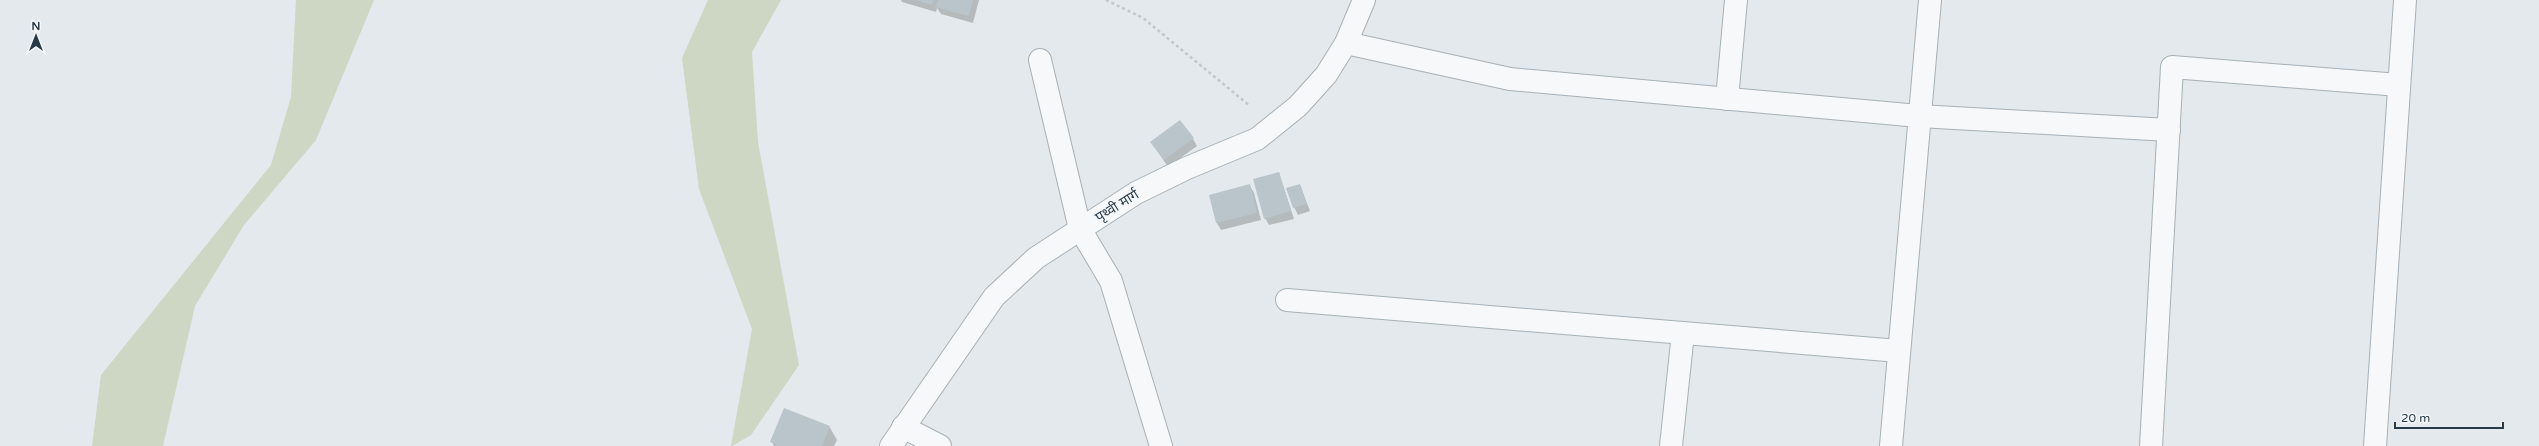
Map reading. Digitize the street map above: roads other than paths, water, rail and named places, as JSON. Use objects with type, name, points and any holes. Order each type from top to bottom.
[{"type":"street","name":"पृथ्वी मार्ग","points":[[890,446],[994,297],[1036,258],[1136,193],[1187,168],[1257,139],[1274,126],[1298,106],[1326,74],[1346,43],[1364,0]]},
{"type":"street","points":[[1727,98],[1736,0]]},
{"type":"street","points":[[1891,446],[1930,0]]},
{"type":"street","points":[[2376,446],[2405,0]]},
{"type":"street","points":[[1346,43],[1510,79],[1919,116],[2168,130]]},
{"type":"street","points":[[1040,60],[1080,229],[1111,281],[1161,446]]},
{"type":"street","points":[[2151,446],[2172,67],[2399,85]]},
{"type":"street","points":[[1287,300],[1899,351]]},
{"type":"street","points":[[1671,446],[1683,333]]},
{"type":"street","points":[[903,427],[940,446]]}]
